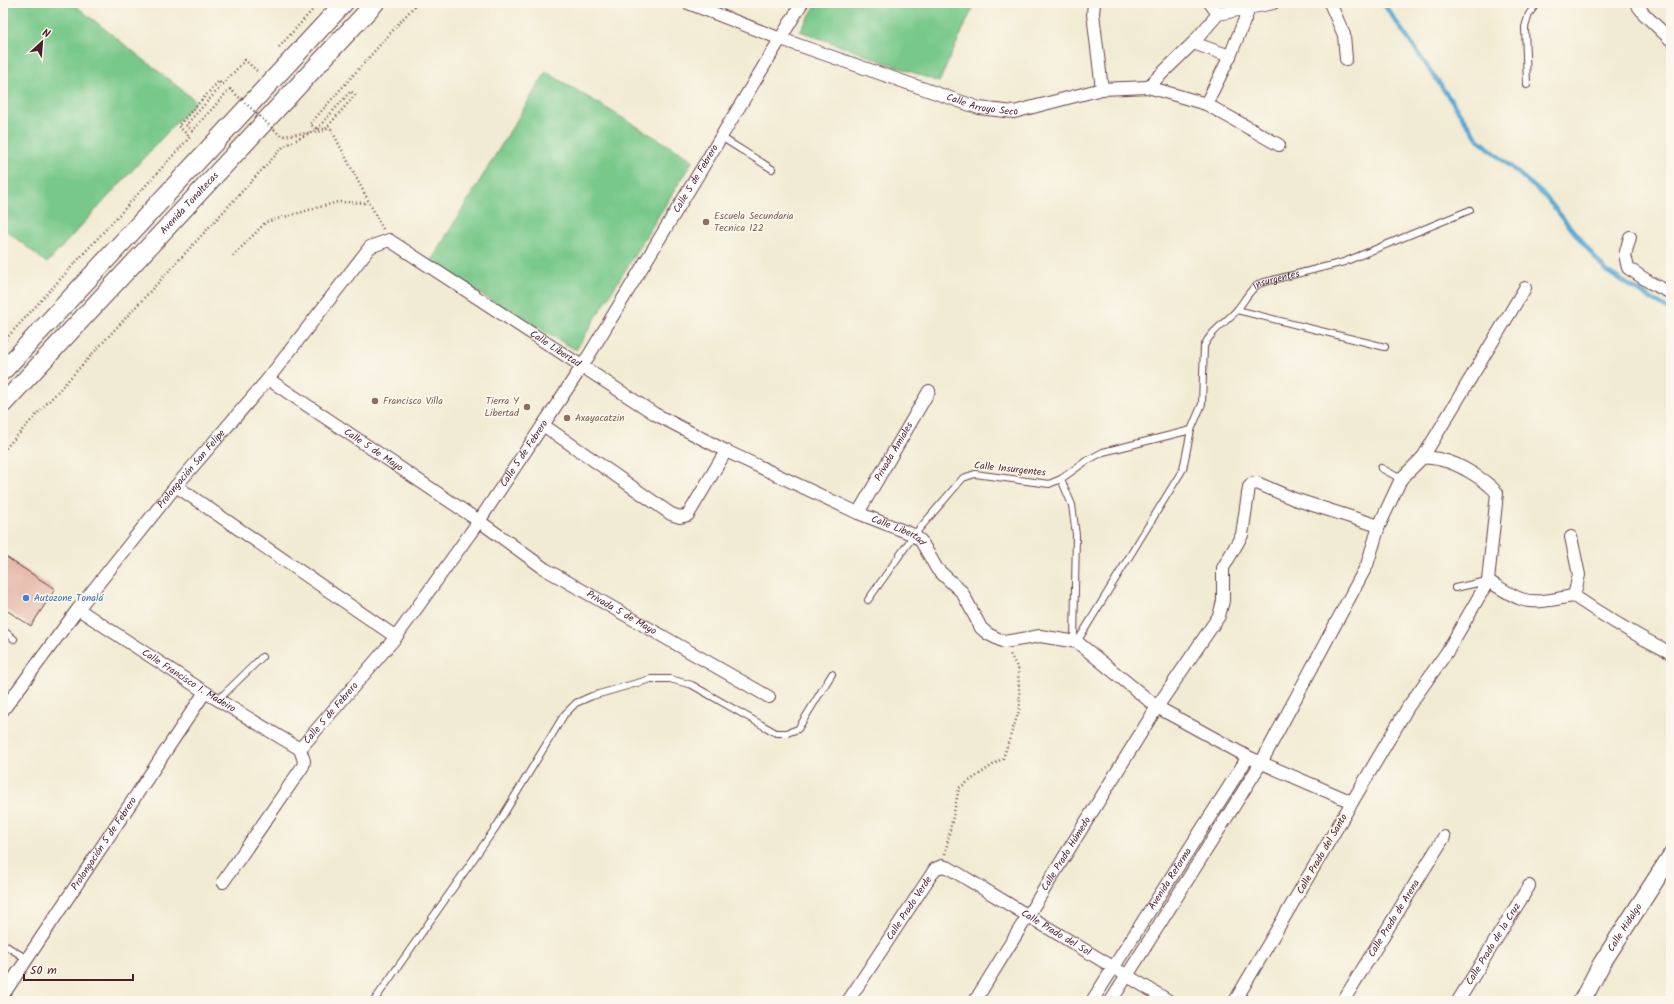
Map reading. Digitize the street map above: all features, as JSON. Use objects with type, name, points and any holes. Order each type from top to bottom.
[{"type":"main road","points":[[3,371],[344,3]]},
{"type":"main road","name":"Avenida Tonaltecas","points":[[3,404],[375,3]]},
{"type":"street","name":"Calle Arroyo Seco","points":[[688,3],[781,39],[979,108],[1014,112],[1102,89],[1148,87],[1206,104],[1279,145]]},
{"type":"street","name":"Calle 5 de Febrero","points":[[223,882],[303,766],[304,760],[300,750],[396,637],[479,521],[583,365],[802,3]]},
{"type":"street","points":[[1094,3],[1093,14],[1102,89]]},
{"type":"street","points":[[1210,3],[1218,14]]},
{"type":"street","points":[[1148,87],[1194,43],[1218,14],[1273,3]]},
{"type":"street","points":[[1330,3],[1344,35],[1346,59]]},
{"type":"street","points":[[1636,3],[1644,14],[1671,40]]},
{"type":"street","points":[[1206,104],[1230,56],[1249,9]]},
{"type":"street","points":[[1194,43],[1230,56]]},
{"type":"street","points":[[1630,237],[1625,255],[1628,268],[1651,283],[1671,293]]},
{"type":"street","name":"Calle Libertad","points":[[389,240],[583,365],[655,414],[726,450],[858,512],[914,535],[921,541],[937,569],[962,592],[968,600],[981,628],[988,634],[1004,642]]},
{"type":"street","name":"Prolongación San Felipe","points":[[3,710],[78,609],[176,486],[268,379],[370,247],[389,240]]},
{"type":"street","name":"Avenida Reforma","points":[[1111,1001],[1261,763],[1367,564],[1379,526],[1401,479],[1423,457],[1525,288]]},
{"type":"street","name":"Calle 5 de Mayo","points":[[268,379],[479,521]]},
{"type":"street","name":"Privada Amiales","points":[[858,512],[929,391]]},
{"type":"street","points":[[543,425],[671,514],[680,517],[688,515],[726,450]]},
{"type":"street","points":[[1423,457],[1443,460],[1461,468],[1491,486],[1497,493],[1488,581],[1521,599],[1529,601],[1574,596],[1616,624],[1671,653]]},
{"type":"street","name":"Calle Prado Húmedo","points":[[975,1001],[1157,707],[1219,616],[1222,601],[1223,568],[1242,535],[1249,487],[1252,484],[1257,483],[1294,499],[1379,526]]},
{"type":"street","points":[[176,486],[396,637]]},
{"type":"street","name":"Privada 5 de Mayo","points":[[479,521],[545,569],[769,697]]},
{"type":"street","points":[[1571,537],[1579,574],[1574,596]]},
{"type":"street","name":"Calle Prado del Santo","points":[[1235,1001],[1408,707],[1447,652],[1488,581]]},
{"type":"street","name":"Calle Francisco I. Madeiro","points":[[78,609],[205,692],[300,750]]},
{"type":"street","points":[[1004,642],[1040,636],[1076,642],[1157,707],[1248,757],[1352,802]]},
{"type":"street","name":"Prolongación 5 de Febrero","points":[[3,995],[205,692]]},
{"type":"street","name":"Avenida Reforma","points":[[1092,1001],[1248,757]]},
{"type":"street","name":"Calle Prado de Arena","points":[[1344,1001],[1444,837]]},
{"type":"street","name":"Calle Hidalgo","points":[[1582,1001],[1602,963],[1671,856]]},
{"type":"street","name":"Calle Prado del Sol","points":[[942,866],[949,868],[1168,1001]]},
{"type":"street","name":"Calle Prado Verde","points":[[848,1001],[936,869],[942,866]]},
{"type":"street","name":"Calle Prado de la Cruz","points":[[1458,1001],[1529,886]]},
{"type":"lane","points":[[1527,85],[1526,27],[1529,14],[1537,3]]},
{"type":"lane","points":[[721,137],[772,169]]},
{"type":"lane","name":"Insurgentes","points":[[1076,642],[1183,469],[1191,430],[1202,404],[1204,346],[1213,333],[1237,310],[1252,289],[1261,282],[1344,262],[1470,210]]},
{"type":"lane","points":[[1237,310],[1385,347]]},
{"type":"lane","name":"Calle Insurgentes","points":[[914,535],[963,478],[968,475],[975,474],[1049,484],[1061,479],[1086,461],[1103,452],[1191,430]]},
{"type":"lane","points":[[1382,468],[1401,479]]},
{"type":"lane","points":[[1061,479],[1072,505],[1076,535],[1076,642]]},
{"type":"lane","points":[[868,600],[914,535]]},
{"type":"lane","points":[[1455,588],[1488,581]]},
{"type":"lane","points":[[3,630],[14,639]]},
{"type":"lane","points":[[218,700],[262,657]]},
{"type":"lane","points":[[374,1001],[496,827],[564,715],[576,703],[592,696],[651,679],[670,679],[692,685],[776,733],[787,733],[798,729],[832,674]]},
{"type":"lane","points":[[3,944],[27,959]]},
{"type":"path","points":[[278,48],[319,3]]},
{"type":"path","points":[[389,240],[331,128],[317,129],[310,124],[417,3]]},
{"type":"path","points":[[3,451],[283,147],[317,129],[350,91],[355,95],[324,131],[281,136],[230,89],[192,131],[186,125],[245,60],[257,71],[262,65]]},
{"type":"path","points":[[3,342],[190,137],[178,126],[219,81],[222,85]]},
{"type":"path","points":[[233,256],[266,222],[338,202],[369,203]]},
{"type":"path","points":[[942,866],[959,788],[1003,758],[1020,708],[1018,669],[1004,642]]},
{"type":"green space","points":[[3,3],[72,3],[196,101],[47,263],[3,228]]},
{"type":"green space","points":[[817,3],[975,3],[939,82],[800,31]]},
{"type":"green space","points":[[546,72],[693,160],[576,350],[429,264]]},
{"type":"building","name":"Autozone Tonalá","points":[[3,555],[55,589],[31,626],[3,608]]},
{"type":"waterway","points":[[1383,3],[1478,139],[1544,195],[1606,271],[1671,311]]},
{"type":"place","name":"Escuela Secundaria Tecnica 122","points":[[706,222]]},
{"type":"place","name":"Francisco Villa","points":[[375,401]]},
{"type":"place","name":"Tierra Y Libertad","points":[[527,407]]},
{"type":"place","name":"Axayacatzin","points":[[567,418]]},
{"type":"place","name":"Autozone Tonalá","points":[[26,598]]}]
